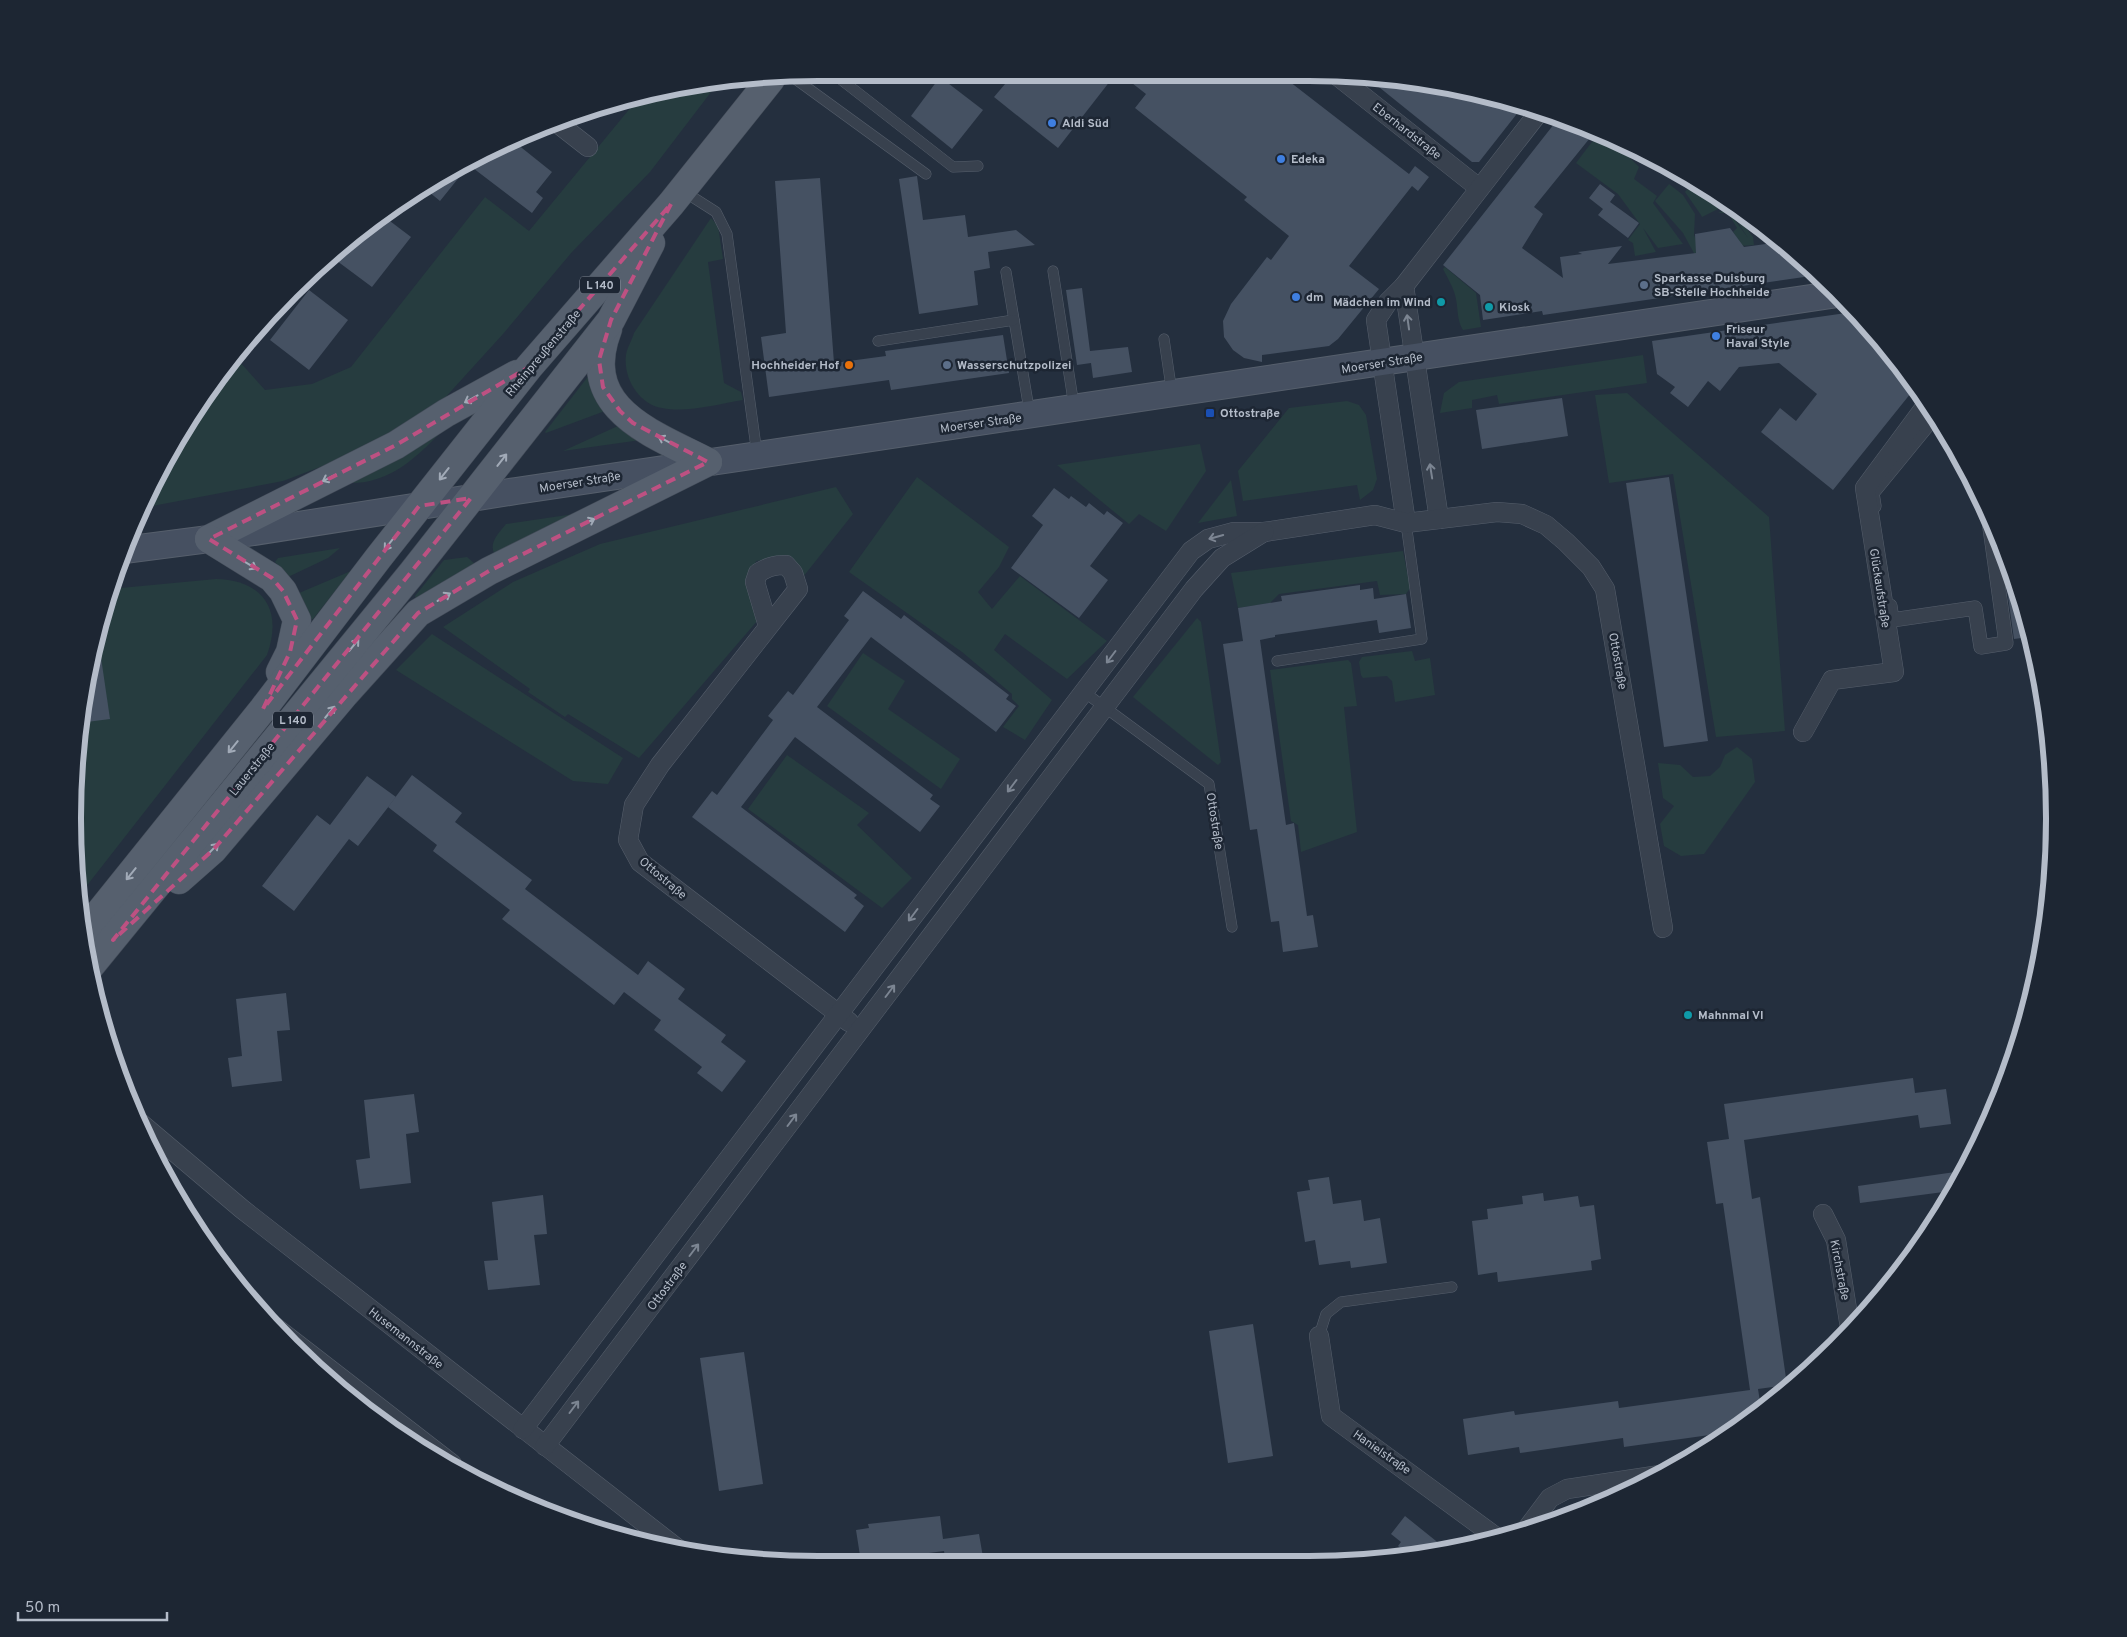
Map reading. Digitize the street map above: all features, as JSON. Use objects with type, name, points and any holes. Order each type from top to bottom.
[{"type":"main road","name":"Rheinpreußenstraße","points":[[419,506],[529,367],[676,197],[767,83]]},
{"type":"main road","name":"Rheinpreußenstraße","points":[[472,498],[611,320],[676,197]]},
{"type":"main road","name":"Moerser Straße","points":[[132,549],[209,540],[708,462],[1030,416],[1828,295]]},
{"type":"main road","points":[[611,320],[599,360],[604,387],[614,403],[633,423],[708,462]]},
{"type":"main road","points":[[209,540],[396,445],[446,413],[529,367]]},
{"type":"main road","points":[[113,940],[213,850],[345,694],[418,613],[489,571],[708,462]]},
{"type":"main road","name":"Lauerstraße","points":[[95,961],[472,498]]},
{"type":"main road","name":"L 140","points":[[89,925],[263,709],[419,506]]},
{"type":"main road","points":[[209,540],[272,578],[284,590],[297,620],[290,652],[263,709]]},
{"type":"street","name":"Eberhardstraße","points":[[1346,83],[1479,188]]},
{"type":"street","points":[[1406,523],[1376,320],[1388,302],[1404,286],[1534,117]]},
{"type":"street","points":[[563,127],[588,147]]},
{"type":"street","points":[[1404,286],[1413,357],[1439,519]]},
{"type":"street","name":"Glückaufstraße","points":[[1803,732],[1832,680],[1894,672],[1864,488],[1923,410]]},
{"type":"street","points":[[1930,422],[1872,493],[1892,620],[1975,608],[1980,647],[2006,643],[1992,541]]},
{"type":"street","name":"Ottostraße","points":[[523,1429],[1191,551],[1208,539],[1234,532],[1264,532],[1375,514],[1406,523],[1497,512],[1522,514],[1546,525],[1566,542],[1591,567],[1605,589],[1663,928]]},
{"type":"street","name":"Ottostraße","points":[[545,1446],[1194,589],[1222,558],[1264,532]]},
{"type":"street","name":"Ottostraße","points":[[768,626],[660,765],[634,805],[628,840],[640,862],[860,1030]]},
{"type":"street","name":"Husemannstraße","points":[[151,1132],[242,1209],[665,1540]]},
{"type":"street","name":"Kirchstraße","points":[[1823,1214],[1836,1240],[1849,1320]]},
{"type":"street","name":"Hanielstraße","points":[[1319,1336],[1331,1416],[1491,1533]]},
{"type":"street","points":[[321,1362],[417,1437]]},
{"type":"street","points":[[1533,1521],[1550,1498],[1567,1489],[1638,1478]]},
{"type":"lane","points":[[843,81],[953,167],[978,166]]},
{"type":"lane","points":[[799,82],[926,174]]},
{"type":"lane","points":[[676,197],[716,212],[727,234],[757,455]]},
{"type":"lane","points":[[1053,271],[1074,409]]},
{"type":"lane","points":[[1006,272],[1030,416]]},
{"type":"lane","points":[[878,340],[1014,320]]},
{"type":"lane","points":[[1164,339],[1172,394]]},
{"type":"lane","points":[[1277,660],[1422,639],[1406,523]]},
{"type":"lane","name":"Ottostraße","points":[[1084,692],[1209,784],[1232,928]]},
{"type":"lane","points":[[1319,1336],[1326,1314],[1341,1302],[1452,1287]]},
{"type":"highlighted area","points":[[671,204],[611,320],[599,360],[603,387],[620,411],[633,423],[708,462],[489,571],[418,613],[213,850],[113,940],[471,498],[419,506],[263,709],[290,652],[297,620],[283,591],[272,578],[209,539],[396,445],[529,367]]},
{"type":"green space","points":[[713,89],[650,172],[572,252],[503,334],[433,411],[368,449],[283,481],[150,506],[180,450],[205,409],[240,362],[265,390],[312,384],[351,367],[485,197],[529,231],[633,105],[675,95]]},
{"type":"green space","points":[[1595,139],[1624,152],[1639,167],[1634,179],[1657,196],[1653,203],[1683,244],[1658,248],[1643,228],[1656,252],[1635,256],[1633,243],[1628,240],[1640,224],[1618,194],[1576,163]]},
{"type":"green space","points":[[1669,184],[1683,195],[1695,214],[1694,235],[1702,253],[1695,255],[1683,233],[1655,201]]},
{"type":"green space","points":[[1689,187],[1720,208],[1702,217],[1685,192]]},
{"type":"green space","points":[[1725,210],[1731,215],[1748,238],[1735,217],[1749,228],[1747,229],[1753,237],[1754,245],[1742,246],[1733,232],[1737,228],[1728,213],[1718,213]]},
{"type":"green space","points":[[711,218],[718,226],[723,259],[708,262],[724,383],[741,392],[743,400],[692,409],[672,409],[654,406],[640,396],[630,381],[626,364],[627,352],[634,333]]},
{"type":"green space","points":[[1445,267],[1476,293],[1481,327],[1463,330],[1454,291],[1443,269]]},
{"type":"green space","points":[[1643,355],[1647,383],[1499,404],[1497,395],[1472,400],[1472,408],[1440,413],[1444,393],[1459,382]]},
{"type":"green space","points":[[590,374],[605,411],[546,433],[545,432]]},
{"type":"green space","points":[[1627,393],[1769,517],[1785,731],[1716,737],[1673,474],[1609,483],[1595,395]]},
{"type":"green space","points":[[1347,401],[1359,405],[1366,415],[1377,479],[1373,490],[1360,500],[1357,485],[1243,501],[1238,471],[1289,408]]},
{"type":"green space","points":[[620,425],[641,440],[563,451]]},
{"type":"green space","points":[[442,431],[412,460],[389,474],[377,479],[349,483]]},
{"type":"green space","points":[[1200,444],[1206,471],[1166,531],[1139,514],[1129,524],[1057,465]]},
{"type":"green space","points":[[917,477],[1009,547],[999,567],[978,592],[992,609],[1020,576],[1107,641],[1067,679],[1005,634],[994,650],[1052,700],[1025,740],[1003,727],[1019,706],[1012,699],[1012,694],[962,652],[849,572]]},
{"type":"green space","points":[[1231,480],[1237,516],[1198,523]]},
{"type":"green space","points":[[836,487],[853,514],[803,577],[787,557],[756,561],[749,582],[758,620],[639,758],[568,714],[565,717],[528,692],[530,689],[443,627],[513,582],[600,544]]},
{"type":"green space","points":[[574,514],[494,553],[494,541],[506,524]]},
{"type":"green space","points":[[340,548],[328,558],[288,577],[275,562],[278,558]]},
{"type":"green space","points":[[1403,551],[1410,588],[1406,594],[1380,595],[1377,581],[1279,594],[1270,603],[1238,608],[1231,573]]},
{"type":"green space","points":[[467,557],[475,564],[416,599],[415,596],[444,560]]},
{"type":"green space","points":[[351,571],[313,619],[309,619],[299,593]]},
{"type":"green space","points":[[216,579],[233,581],[246,585],[266,601],[271,612],[273,625],[267,655],[85,888],[81,818],[88,722],[95,675],[118,588]]},
{"type":"green space","points":[[1197,618],[1201,622],[1221,762],[1218,765],[1133,697]]},
{"type":"green space","points":[[432,634],[623,758],[608,784],[573,781],[396,670]]},
{"type":"green space","points":[[1412,651],[1415,661],[1430,658],[1435,695],[1395,702],[1392,681],[1387,676],[1363,678],[1361,675],[1359,662],[1362,657]]},
{"type":"green space","points":[[863,653],[905,681],[888,709],[960,759],[941,789],[827,706]]},
{"type":"green space","points":[[1348,660],[1351,663],[1357,706],[1344,707],[1357,832],[1301,852],[1298,825],[1291,821],[1270,670]]},
{"type":"green space","points":[[1737,747],[1752,759],[1755,782],[1704,854],[1681,856],[1664,846],[1660,824],[1674,806],[1663,798],[1658,763],[1680,765],[1693,777],[1710,776],[1720,767],[1725,755]]},
{"type":"green space","points":[[787,755],[869,813],[857,825],[912,878],[882,908],[748,809]]},
{"type":"building","points":[[937,81],[945,81],[983,110],[952,149],[911,116]]},
{"type":"building","name":"Aldi Süd","points":[[1008,81],[1110,81],[1058,148],[994,97]]},
{"type":"building","points":[[1129,81],[1289,81],[1409,174],[1415,166],[1429,177],[1418,191],[1412,186],[1349,266],[1379,289],[1338,339],[1329,346],[1262,355],[1262,362],[1244,358],[1233,350],[1224,337],[1223,321],[1231,304],[1267,257],[1271,260],[1289,236],[1244,200],[1247,197],[1135,108],[1146,94]]},
{"type":"building","points":[[1376,85],[1452,95],[1518,112],[1479,162],[1472,162]]},
{"type":"building","points":[[1554,123],[1591,137],[1534,207],[1543,214],[1522,248],[1563,278],[1560,257],[1582,254],[1578,252],[1622,246],[1608,264],[1696,253],[1695,234],[1730,228],[1744,247],[1769,244],[1808,276],[1543,315],[1542,311],[1483,320],[1480,295],[1443,265]]},
{"type":"building","points":[[518,145],[552,172],[536,192],[543,198],[532,213],[473,168]]},
{"type":"building","points":[[462,173],[440,201],[430,192]]},
{"type":"building","points":[[917,176],[923,220],[965,215],[968,237],[1016,230],[1035,245],[988,252],[990,268],[974,271],[978,305],[919,314],[899,179]]},
{"type":"building","points":[[820,178],[834,363],[886,356],[885,351],[1003,335],[1009,373],[891,390],[889,380],[769,397],[761,337],[786,333],[775,181]]},
{"type":"building","points":[[1600,184],[1615,195],[1610,202],[1639,223],[1628,238],[1598,215],[1603,209],[1589,198]]},
{"type":"building","points":[[389,220],[411,237],[372,287],[336,261]]},
{"type":"building","points":[[1082,288],[1090,351],[1128,347],[1132,372],[1093,378],[1091,363],[1077,365],[1066,290]]},
{"type":"building","points":[[309,290],[348,320],[309,370],[270,340]]},
{"type":"building","points":[[1845,313],[1863,332],[1911,394],[1833,490],[1761,432],[1780,408],[1796,421],[1817,394],[1779,363],[1739,367],[1720,391],[1708,381],[1688,407],[1670,393],[1675,387],[1657,374],[1652,341]]},
{"type":"building","points":[[1562,398],[1568,436],[1482,449],[1476,410]]},
{"type":"building","points":[[1669,477],[1708,741],[1664,747],[1626,483]]},
{"type":"building","points":[[1054,488],[1069,499],[1071,496],[1086,507],[1089,503],[1104,515],[1107,511],[1123,523],[1090,566],[1108,580],[1079,618],[1011,568],[1043,525],[1032,516]]},
{"type":"building","points":[[2005,577],[2023,638],[2014,639]]},
{"type":"building","points":[[1360,585],[1360,590],[1373,588],[1374,599],[1406,594],[1411,628],[1379,633],[1377,620],[1275,635],[1275,637],[1260,640],[1286,825],[1294,823],[1307,916],[1313,915],[1318,947],[1283,952],[1279,921],[1271,922],[1257,829],[1250,830],[1223,644],[1243,641],[1238,608],[1282,601],[1281,596]]},
{"type":"building","points":[[863,591],[901,619],[904,615],[1009,695],[1006,699],[1016,706],[996,732],[871,637],[817,707],[933,795],[930,799],[940,806],[920,832],[795,737],[741,807],[857,895],[854,898],[864,906],[845,932],[692,817],[712,791],[717,795],[773,720],[768,716],[788,691],[793,695],[849,620],[844,616]]},
{"type":"building","points":[[100,652],[110,719],[88,722]]},
{"type":"building","points":[[412,775],[462,813],[455,822],[532,880],[525,889],[638,975],[648,961],[685,989],[678,999],[726,1035],[721,1042],[746,1061],[722,1092],[697,1073],[702,1067],[654,1030],[661,1020],[624,992],[614,1005],[502,919],[510,910],[433,851],[437,845],[388,807]]},
{"type":"building","points":[[367,776],[396,797],[358,846],[349,839],[294,911],[262,886],[317,815],[330,825]]},
{"type":"building","points":[[286,993],[290,1030],[277,1031],[282,1081],[232,1087],[228,1058],[242,1056],[236,999]]},
{"type":"building","points":[[1913,1078],[1915,1093],[1946,1089],[1951,1124],[1920,1128],[1918,1115],[1744,1140],[1752,1199],[1760,1197],[1786,1380],[1778,1386],[1758,1389],[1760,1401],[1718,1432],[1714,1434],[1624,1447],[1623,1438],[1520,1453],[1519,1447],[1468,1455],[1463,1419],[1514,1411],[1515,1415],[1618,1401],[1619,1408],[1750,1390],[1723,1203],[1716,1204],[1707,1142],[1729,1139],[1724,1104]]},
{"type":"building","points":[[414,1094],[419,1132],[406,1134],[411,1183],[360,1189],[356,1160],[370,1158],[364,1100]]},
{"type":"building","points":[[1955,1172],[1944,1192],[1860,1203],[1858,1186]]},
{"type":"building","points":[[1329,1177],[1333,1204],[1361,1200],[1364,1221],[1380,1218],[1387,1263],[1351,1268],[1350,1261],[1319,1265],[1315,1240],[1305,1242],[1297,1192],[1310,1190],[1308,1180]]},
{"type":"building","points":[[1543,1193],[1544,1201],[1578,1196],[1580,1207],[1594,1205],[1601,1259],[1591,1261],[1592,1270],[1498,1282],[1497,1272],[1478,1275],[1472,1221],[1488,1219],[1487,1209],[1523,1204],[1522,1196]]},
{"type":"building","points":[[543,1195],[547,1234],[534,1235],[540,1285],[488,1290],[484,1261],[498,1260],[492,1202]]},
{"type":"building","points":[[1253,1324],[1273,1456],[1228,1463],[1209,1331]]},
{"type":"building","points":[[744,1352],[763,1484],[719,1491],[700,1358]]},
{"type":"building","points":[[940,1516],[943,1539],[979,1534],[983,1556],[945,1556],[944,1551],[906,1556],[860,1556],[856,1530],[869,1528],[868,1524]]},
{"type":"building","points":[[1405,1516],[1440,1544],[1402,1549],[1398,1546],[1401,1542],[1391,1534]]},
{"type":"place","name":"Aldi Süd","points":[[1052,123]]},
{"type":"place","name":"Edeka","points":[[1281,159]]},
{"type":"place","name":"Sparkasse Duisburg SB-Stelle Hochheide","points":[[1644,285]]},
{"type":"place","name":"dm","points":[[1296,297]]},
{"type":"place","name":"Mädchen im Wind","points":[[1441,302]]},
{"type":"place","name":"Kiosk","points":[[1489,307]]},
{"type":"place","name":"Friseur Haval Style","points":[[1716,336]]},
{"type":"place","name":"Hochheider Hof","points":[[849,365]]},
{"type":"place","name":"Wasserschutzpolizei","points":[[947,365]]},
{"type":"place","name":"Ottostraße","points":[[1210,413]]},
{"type":"place","name":"Mahnmal VI","points":[[1688,1015]]}]
